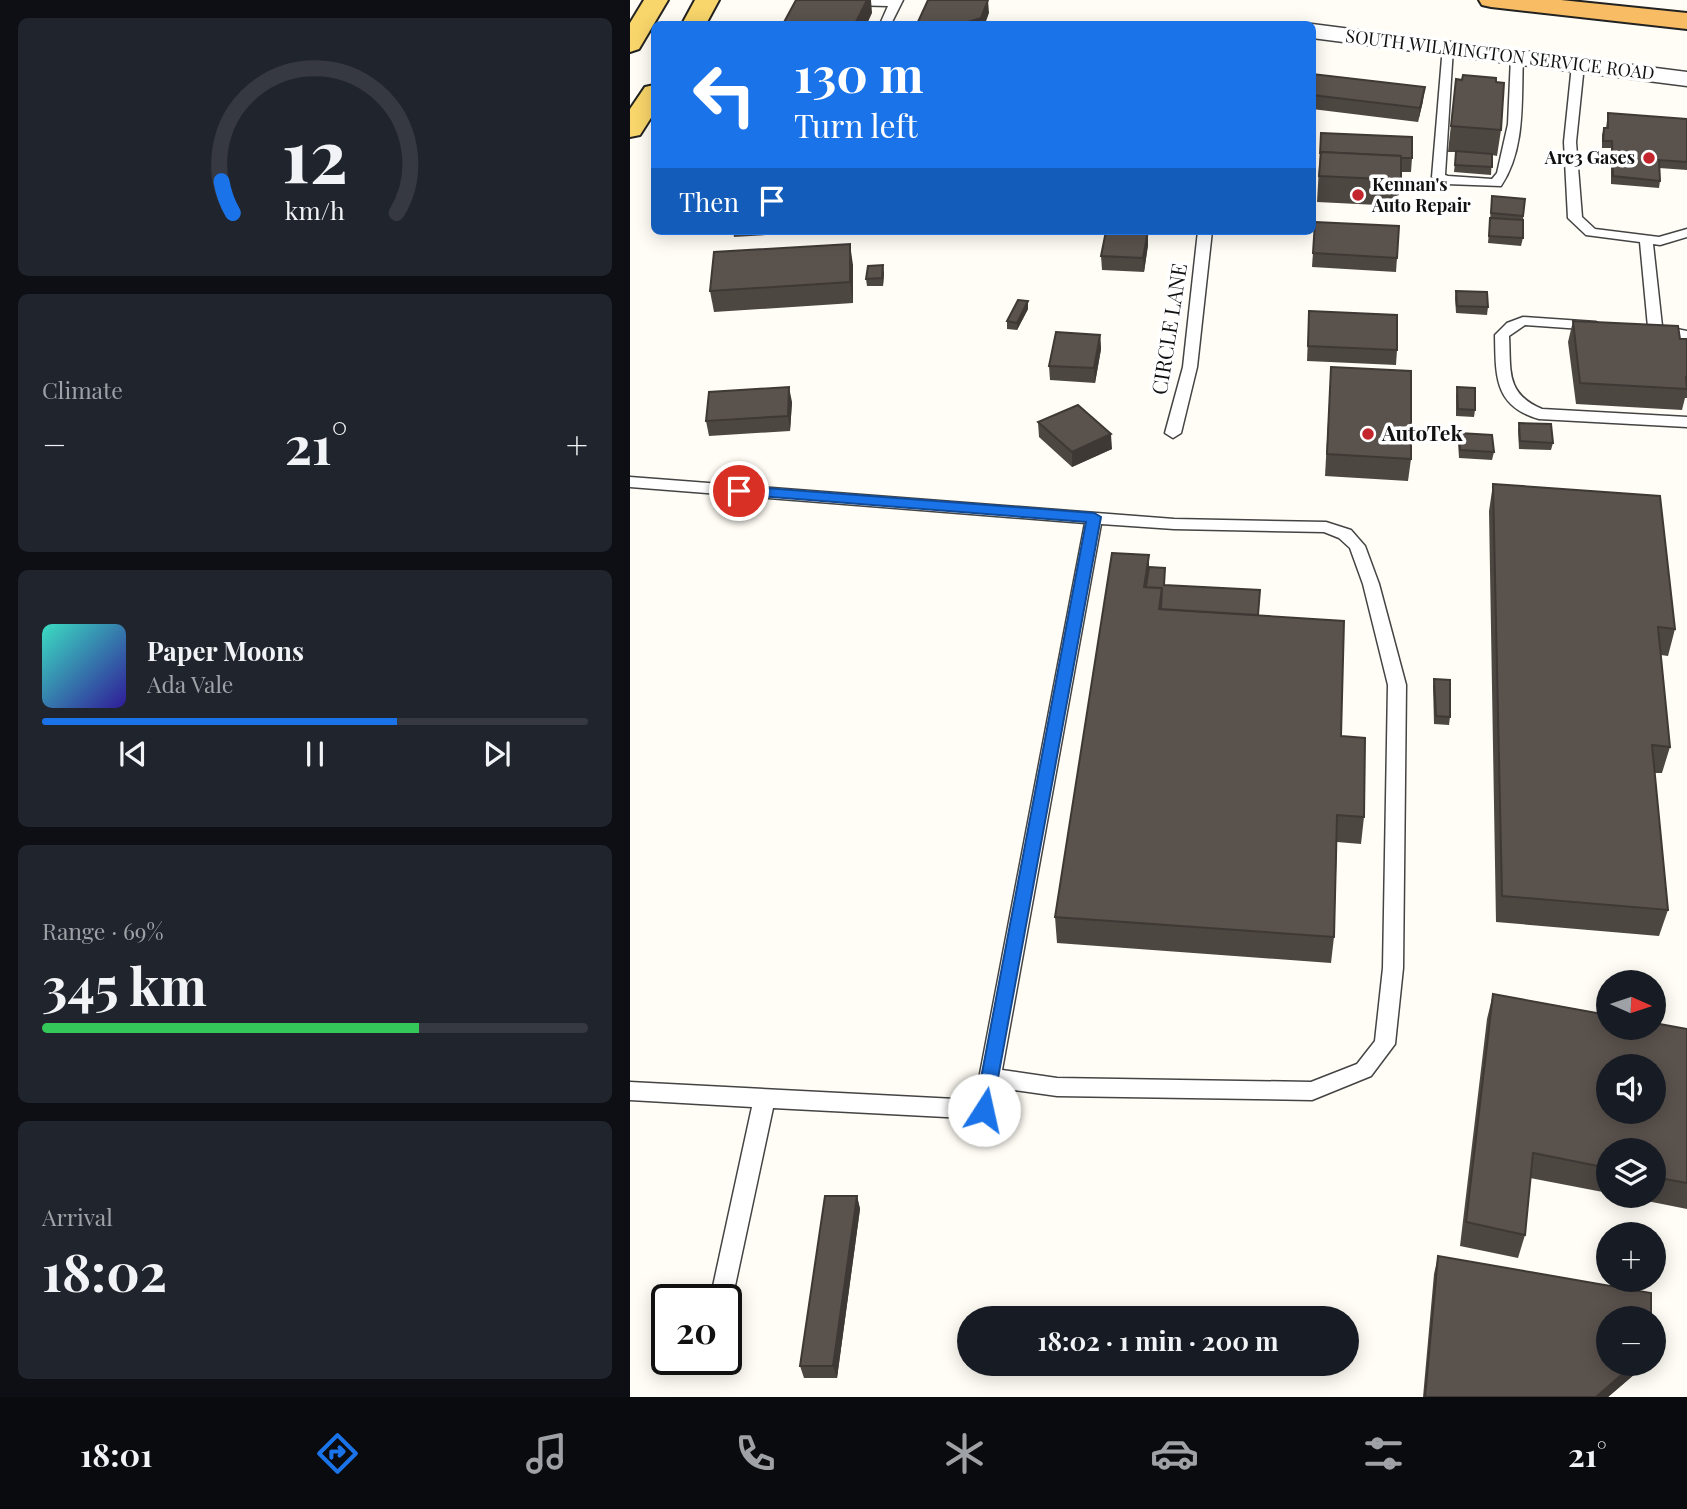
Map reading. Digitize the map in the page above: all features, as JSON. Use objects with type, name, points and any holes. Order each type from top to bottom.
[{"type":"highway","points":[[1491,0],[1687,21]]},
{"type":"main road","points":[[630,44],[656,0]]},
{"type":"main road","points":[[696,21],[707,0]]},
{"type":"street","name":"SOUTH WILMINGTON SERVICE ROAD","points":[[1316,32],[1687,79]]},
{"type":"lane","points":[[842,2],[896,2],[887,21]]},
{"type":"lane","points":[[1447,48],[1438,177],[1446,180],[1496,183],[1503,177],[1511,143],[1517,57]]},
{"type":"lane","points":[[1578,65],[1570,142],[1575,218],[1591,233],[1660,241],[1687,233]]},
{"type":"lane","name":"CIRCLE LANE","points":[[1173,433],[1190,367],[1205,235]]},
{"type":"lane","points":[[1646,239],[1655,327],[1652,330],[1687,335]]},
{"type":"lane","points":[[1618,328],[1523,321],[1512,326],[1502,335],[1506,390],[1511,399],[1539,414],[1687,422]]},
{"type":"lane","points":[[630,482],[1174,524],[1326,527],[1345,534],[1357,546],[1397,685],[1393,968],[1385,1044],[1364,1070],[1312,1091],[1057,1087],[990,1078]]},
{"type":"lane","points":[[630,1091],[984,1110],[1094,517]]},
{"type":"lane","points":[[724,1284],[764,1098]]},
{"type":"building","points":[[796,0],[867,0],[856,21],[785,21]]},
{"type":"building","points":[[928,0],[988,0],[981,18],[971,21],[918,21]]},
{"type":"building","points":[[1316,74],[1425,87],[1420,108],[1316,95]]},
{"type":"building","points":[[1463,75],[1496,78],[1496,82],[1504,83],[1501,130],[1451,126],[1456,79],[1462,80]]},
{"type":"building","name":"Arc3 Gases","points":[[1608,113],[1687,119],[1687,162],[1659,160],[1660,181],[1613,176],[1612,141],[1603,141],[1604,128],[1608,128]]},
{"type":"building","points":[[1321,133],[1412,137],[1412,158],[1320,154]]},
{"type":"building","points":[[1456,151],[1492,154],[1492,167],[1455,165]]},
{"type":"building","points":[[1321,152],[1401,156],[1401,180],[1319,176]]},
{"type":"building","points":[[1492,196],[1525,199],[1523,216],[1491,213]]},
{"type":"building","points":[[1490,218],[1523,220],[1523,238],[1489,236]]},
{"type":"building","points":[[1316,222],[1399,226],[1397,258],[1313,253]]},
{"type":"building","points":[[1105,235],[1147,235],[1143,258],[1101,256]]},
{"type":"building","points":[[850,244],[850,282],[710,291],[714,252]]},
{"type":"building","points":[[883,265],[882,278],[866,279],[868,266]]},
{"type":"building","points":[[1456,291],[1487,292],[1488,307],[1457,306]]},
{"type":"building","points":[[1018,300],[1028,301],[1017,323],[1007,321]]},
{"type":"building","points":[[1309,311],[1397,315],[1397,350],[1308,346]]},
{"type":"building","points":[[1573,321],[1678,326],[1680,339],[1687,339],[1687,389],[1580,383]]},
{"type":"building","points":[[1056,332],[1100,335],[1094,368],[1049,366]]},
{"type":"building","name":"AutoTek","points":[[1331,367],[1411,371],[1411,459],[1327,454]]},
{"type":"building","points":[[789,387],[788,416],[706,421],[709,392]]},
{"type":"building","points":[[1457,387],[1475,388],[1475,410],[1458,409]]},
{"type":"building","points":[[1078,405],[1111,434],[1072,452],[1038,422]]},
{"type":"building","points":[[1519,423],[1551,424],[1553,443],[1520,441]]},
{"type":"building","points":[[1459,433],[1492,435],[1494,452],[1460,450]]},
{"type":"building","points":[[1493,484],[1660,496],[1675,629],[1658,627],[1670,747],[1652,745],[1668,910],[1502,896]]},
{"type":"building","points":[[1112,553],[1149,555],[1144,587],[1162,588],[1159,609],[1344,621],[1341,736],[1365,738],[1364,817],[1337,815],[1334,937],[1055,917]]},
{"type":"building","points":[[1149,567],[1165,568],[1164,585],[1260,590],[1258,615],[1161,609],[1162,588],[1146,587]]},
{"type":"building","points":[[1434,679],[1450,680],[1450,717],[1436,716]]},
{"type":"building","points":[[1493,994],[1596,1013],[1596,1040],[1666,1040],[1666,1025],[1687,1029],[1687,1183],[1666,1179],[1666,1138],[1596,1138],[1596,1166],[1533,1153],[1525,1235],[1466,1222]]},
{"type":"building","points":[[825,1196],[857,1196],[833,1366],[800,1366]]},
{"type":"building","points":[[1438,1256],[1596,1283],[1596,1292],[1651,1293],[1651,1306],[1596,1306],[1596,1376],[1620,1376],[1596,1397],[1425,1397]]},
{"type":"place","name":"Arc3 Gases","points":[[1649,158]]},
{"type":"place","name":"Kennan's Auto Repair","points":[[1358,195]]},
{"type":"place","name":"AutoTek","points":[[1368,434]]},
{"type":"route","points":[[739,491],[1094,517],[984,1110]]}]
